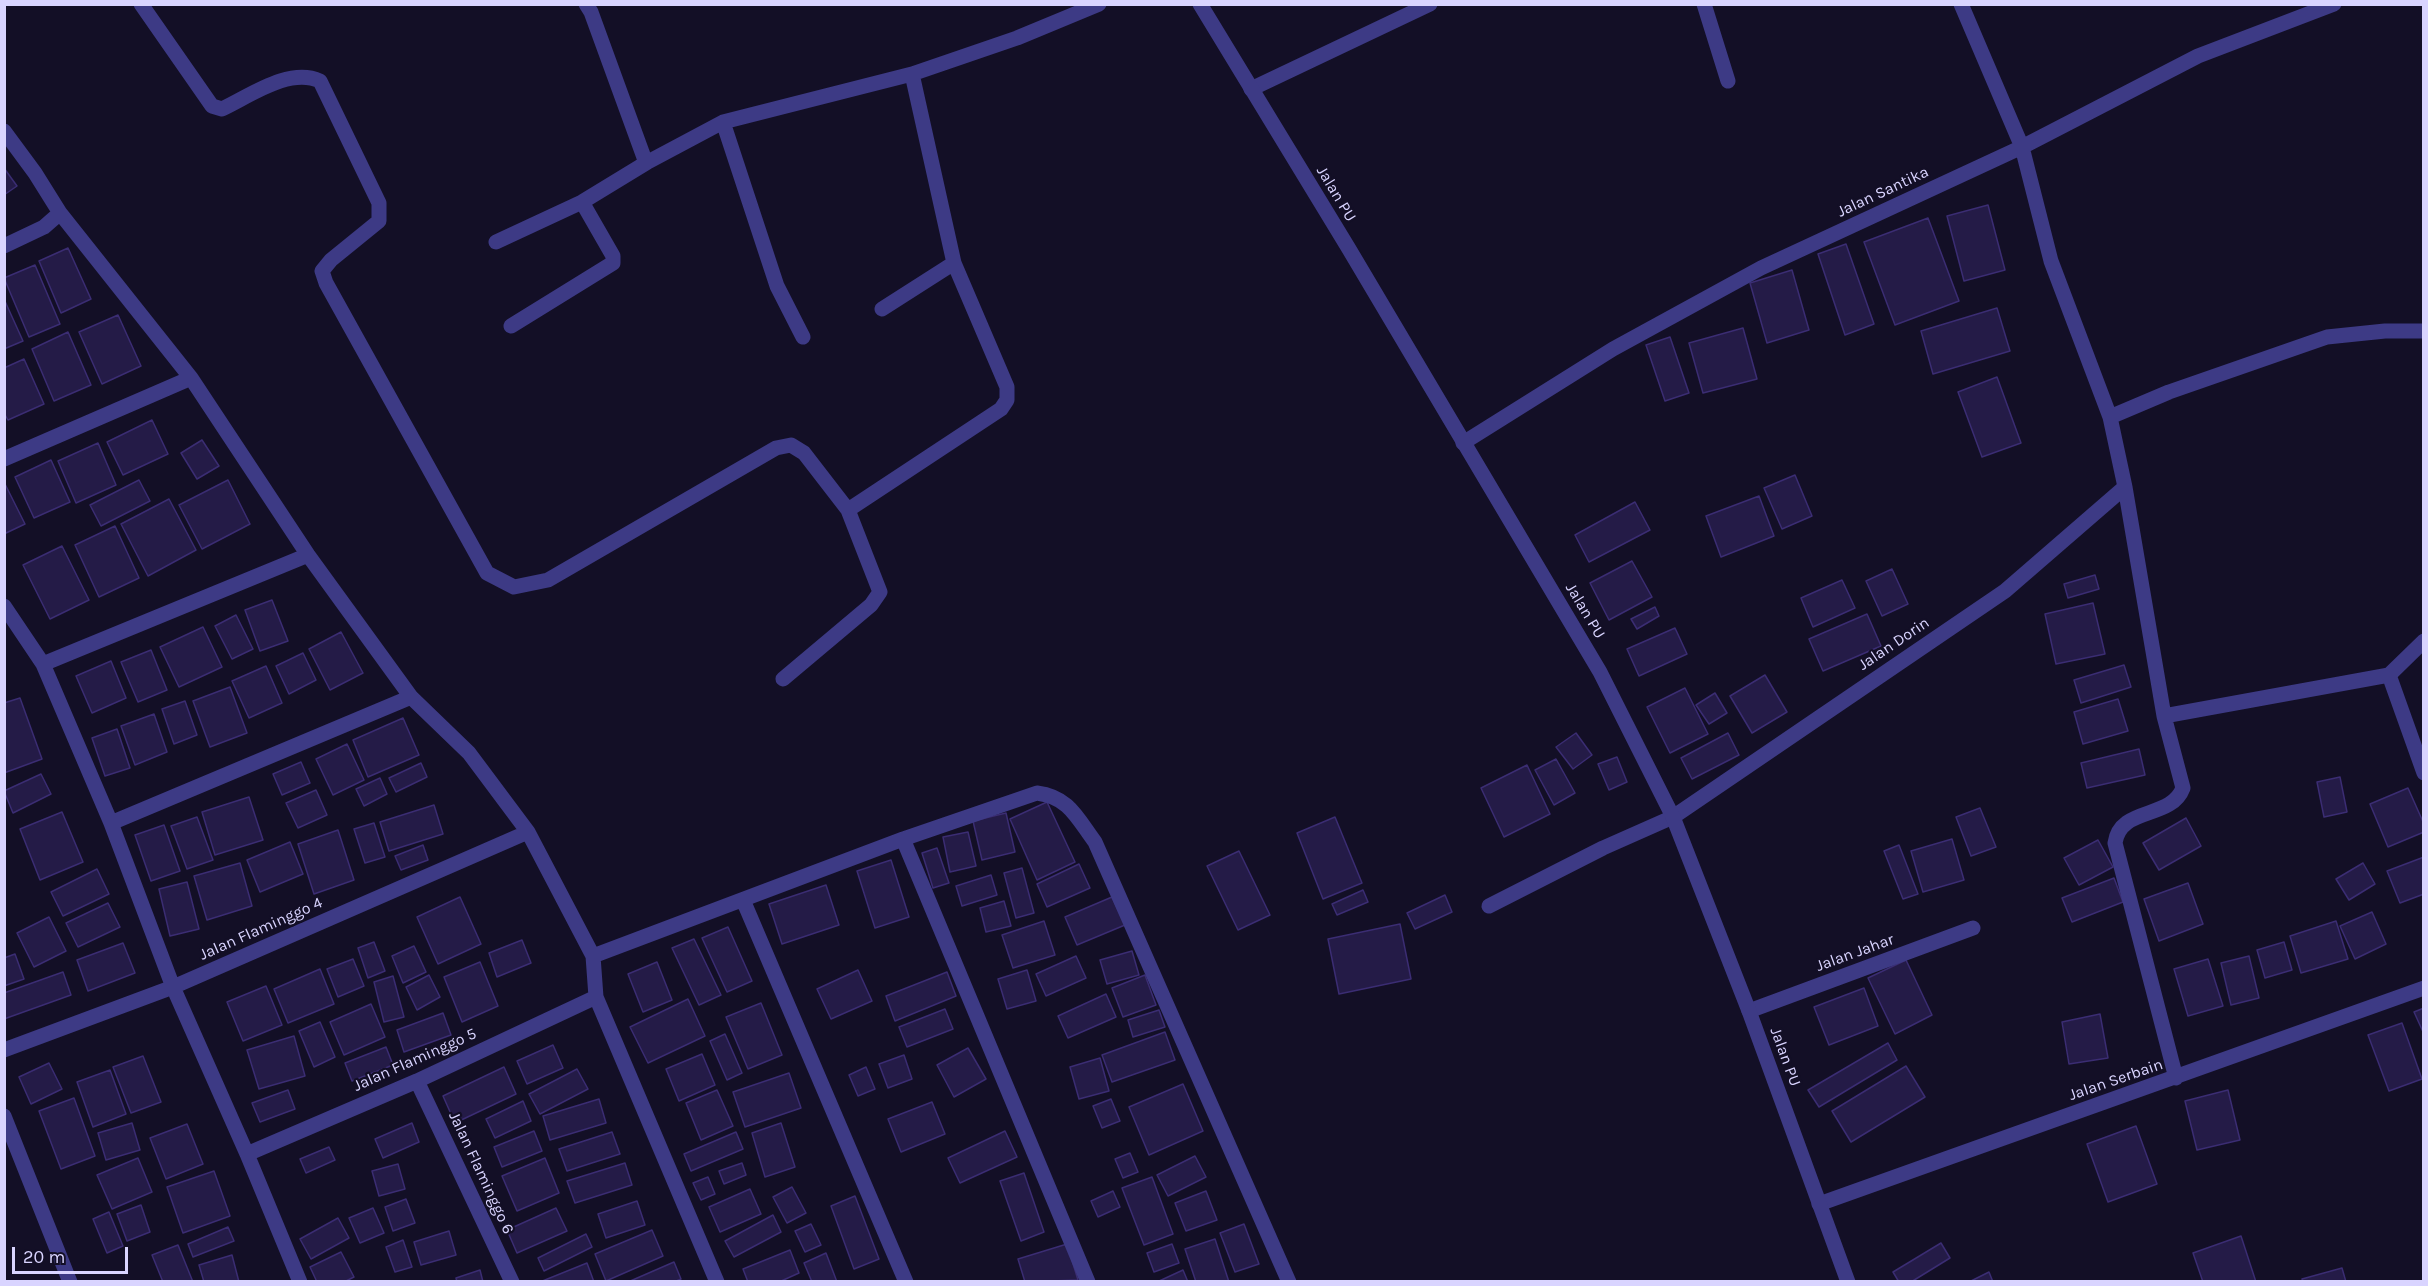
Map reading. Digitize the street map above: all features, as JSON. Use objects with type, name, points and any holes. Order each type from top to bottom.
[{"type":"street","points":[[141,4],[212,106],[222,109],[289,78],[310,77],[320,81],[379,203],[379,221],[331,260],[322,271],[326,283],[487,573],[514,587],[548,579],[776,448],[791,444],[804,453],[848,510],[880,592],[870,605],[783,679]]},
{"type":"street","points":[[586,4],[591,12],[645,163]]},
{"type":"street","points":[[496,242],[582,202],[645,163],[723,122],[912,74],[1017,38],[1099,4]]},
{"type":"street","name":"Jalan PU","points":[[1200,4],[1600,672],[1673,816],[1749,1011],[1848,1281]]},
{"type":"street","points":[[1251,89],[1430,4]]},
{"type":"street","points":[[1704,4],[1728,81]]},
{"type":"street","points":[[1961,4],[2022,147],[2051,261],[2110,417],[2125,488],[2164,716],[2183,789],[2180,797],[2170,804],[2124,822],[2116,833],[2115,843],[2176,1078]]},
{"type":"street","name":"Jalan Santika","points":[[1463,443],[1613,349],[1761,268],[2022,147],[2198,56],[2334,4]]},
{"type":"street","points":[[848,510],[1001,409],[1007,400],[1007,387],[954,262],[912,74]]},
{"type":"street","points":[[723,122],[777,286],[803,337]]},
{"type":"street","points":[[4,131],[35,173],[60,213],[191,378],[308,555],[411,698],[469,753],[528,832],[593,956],[596,997],[717,1281]]},
{"type":"street","points":[[512,326],[613,263],[613,256],[582,202]]},
{"type":"street","points":[[4,246],[44,227],[60,213]]},
{"type":"street","points":[[882,309],[954,262]]},
{"type":"street","points":[[2110,417],[2169,392],[2327,337],[2385,331],[2424,331]]},
{"type":"street","points":[[4,459],[191,378]]},
{"type":"street","name":"Jalan Dorin","points":[[1489,906],[1603,848],[1673,816],[2005,591],[2125,488]]},
{"type":"street","points":[[43,664],[308,555]]},
{"type":"street","points":[[4,606],[43,664],[111,823],[173,987],[300,1281]]},
{"type":"street","points":[[2164,716],[2389,675],[2424,641]]},
{"type":"street","points":[[2389,675],[2424,773]]},
{"type":"street","points":[[111,823],[411,698]]},
{"type":"street","points":[[593,956],[903,839],[1037,793],[1052,795],[1066,803],[1095,843],[1290,1281]]},
{"type":"street","name":"Jalan Flaminggo 4","points":[[4,1050],[173,987],[528,832]]},
{"type":"street","points":[[903,839],[1088,1281]]},
{"type":"street","points":[[743,900],[906,1281]]},
{"type":"street","name":"Jalan Jahar","points":[[1749,1011],[1973,928]]},
{"type":"street","name":"Jalan Serbain","points":[[1819,1204],[2424,988]]},
{"type":"street","name":"Jalan Flaminggo 5","points":[[247,1154],[417,1081],[596,997]]},
{"type":"street","name":"Jalan Flaminggo 6","points":[[417,1081],[512,1281]]},
{"type":"street","points":[[4,1116],[70,1281]]},
{"type":"building","points":[[4,168],[17,186],[4,195]]},
{"type":"building","points":[[1988,205],[2005,270],[1964,281],[1947,216]]},
{"type":"building","points":[[1928,218],[1959,301],[1895,325],[1864,242]]},
{"type":"building","points":[[1846,244],[1874,324],[1845,335],[1818,254]]},
{"type":"building","points":[[68,248],[91,299],[61,313],[39,261]]},
{"type":"building","points":[[35,265],[60,324],[29,337],[4,278]]},
{"type":"building","points":[[1792,270],[1809,330],[1767,343],[1750,283]]},
{"type":"building","points":[[4,299],[23,341],[4,349]]},
{"type":"building","points":[[1997,308],[2010,351],[1933,374],[1921,331]]},
{"type":"building","points":[[118,315],[141,366],[102,384],[79,332]]},
{"type":"building","points":[[1743,328],[1757,379],[1703,393],[1689,343]]},
{"type":"building","points":[[68,332],[91,385],[54,401],[32,349]]},
{"type":"building","points":[[1670,337],[1689,393],[1665,401],[1646,345]]},
{"type":"building","points":[[24,359],[44,404],[8,420],[4,413],[4,368]]},
{"type":"building","points":[[1997,377],[2021,443],[1982,457],[1958,392]]},
{"type":"building","points":[[152,420],[168,454],[123,475],[107,442]]},
{"type":"building","points":[[202,440],[219,466],[197,479],[181,453]]},
{"type":"building","points":[[98,443],[116,485],[76,503],[58,461]]},
{"type":"building","points":[[51,460],[70,502],[34,518],[15,477]]},
{"type":"building","points":[[1795,475],[1812,516],[1782,529],[1764,488]]},
{"type":"building","points":[[139,480],[150,501],[101,526],[90,505]]},
{"type":"building","points":[[228,480],[250,524],[202,549],[179,505]]},
{"type":"building","points":[[4,482],[25,524],[4,534]]},
{"type":"building","points":[[1759,496],[1774,536],[1721,557],[1706,516]]},
{"type":"building","points":[[169,499],[196,550],[148,576],[121,524]]},
{"type":"building","points":[[1635,502],[1650,530],[1589,562],[1575,535]]},
{"type":"building","points":[[115,526],[139,578],[99,597],[75,545]]},
{"type":"building","points":[[62,546],[89,600],[50,619],[23,565]]},
{"type":"building","points":[[1632,561],[1652,597],[1609,620],[1590,583]]},
{"type":"building","points":[[1892,569],[1908,604],[1882,616],[1866,581]]},
{"type":"building","points":[[2095,575],[2099,589],[2068,598],[2064,584]]},
{"type":"building","points":[[1842,580],[1855,608],[1813,627],[1801,598]]},
{"type":"building","points":[[272,600],[288,641],[260,651],[245,610]]},
{"type":"building","points":[[2093,603],[2105,654],[2056,664],[2045,614]]},
{"type":"building","points":[[1655,607],[1659,616],[1637,629],[1631,619]]},
{"type":"building","points":[[1867,614],[1881,646],[1823,671],[1809,639]]},
{"type":"building","points":[[236,615],[253,649],[232,659],[215,626]]},
{"type":"building","points":[[203,627],[222,667],[179,687],[160,647]]},
{"type":"building","points":[[1675,628],[1687,654],[1639,676],[1627,649]]},
{"type":"building","points":[[341,632],[363,673],[330,690],[309,649]]},
{"type":"building","points":[[151,650],[167,690],[138,702],[121,662]]},
{"type":"building","points":[[303,653],[316,680],[289,694],[276,666]]},
{"type":"building","points":[[111,661],[126,698],[92,713],[76,676]]},
{"type":"building","points":[[2124,665],[2131,687],[2081,703],[2074,680]]},
{"type":"building","points":[[266,666],[282,703],[249,718],[232,681]]},
{"type":"building","points":[[1765,675],[1787,712],[1752,733],[1730,696]]},
{"type":"building","points":[[230,687],[247,733],[210,747],[193,701]]},
{"type":"building","points":[[1685,688],[1708,734],[1670,753],[1647,707]]},
{"type":"building","points":[[1715,693],[1727,713],[1709,724],[1696,705]]},
{"type":"building","points":[[20,698],[42,759],[4,773],[4,703]]},
{"type":"building","points":[[2118,699],[2128,731],[2083,744],[2074,712]]},
{"type":"building","points":[[185,701],[197,735],[174,744],[162,709]]},
{"type":"building","points":[[154,714],[167,752],[135,765],[121,726]]},
{"type":"building","points":[[403,718],[419,755],[368,777],[353,740]]},
{"type":"building","points":[[117,729],[130,768],[105,776],[92,738]]},
{"type":"building","points":[[1576,733],[1592,755],[1573,769],[1556,747]]},
{"type":"building","points":[[1728,733],[1739,755],[1692,779],[1681,758]]},
{"type":"building","points":[[347,744],[364,780],[333,795],[316,759]]},
{"type":"building","points":[[2139,749],[2145,775],[2087,788],[2081,763]]},
{"type":"building","points":[[1617,757],[1627,782],[1609,790],[1598,764]]},
{"type":"building","points":[[1556,759],[1575,793],[1554,805],[1535,770]]},
{"type":"building","points":[[301,762],[310,783],[282,795],[273,774]]},
{"type":"building","points":[[421,763],[427,777],[396,792],[389,778]]},
{"type":"building","points":[[1527,765],[1550,814],[1504,837],[1481,788]]},
{"type":"building","points":[[41,774],[51,794],[13,813],[4,791]]},
{"type":"building","points":[[2340,777],[2347,812],[2324,817],[2317,782]]},
{"type":"building","points":[[380,778],[387,794],[364,806],[356,789]]},
{"type":"building","points":[[2408,788],[2424,824],[2424,832],[2388,847],[2370,804]]},
{"type":"building","points":[[316,790],[327,815],[298,828],[286,803]]},
{"type":"building","points":[[249,797],[263,840],[215,855],[202,812]]},
{"type":"building","points":[[1047,802],[1075,862],[1037,880],[1010,819]]},
{"type":"building","points":[[434,805],[443,834],[389,851],[380,822]]},
{"type":"building","points":[[1980,808],[1996,847],[1971,856],[1956,817]]},
{"type":"building","points":[[62,812],[83,862],[40,880],[20,829]]},
{"type":"building","points":[[1006,813],[1015,852],[982,860],[973,821]]},
{"type":"building","points":[[197,817],[213,860],[187,869],[171,826]]},
{"type":"building","points":[[1335,817],[1362,883],[1323,899],[1297,833]]},
{"type":"building","points":[[2186,818],[2201,846],[2159,870],[2143,843]]},
{"type":"building","points":[[374,823],[385,857],[365,863],[354,829]]},
{"type":"building","points":[[164,825],[180,871],[151,881],[135,835]]},
{"type":"building","points":[[338,830],[354,880],[314,894],[298,844]]},
{"type":"building","points":[[968,832],[976,866],[950,872],[943,837]]},
{"type":"building","points":[[1952,839],[1964,880],[1923,892],[1911,851]]},
{"type":"building","points":[[2098,840],[2113,867],[2079,885],[2064,858]]},
{"type":"building","points":[[290,842],[303,874],[260,892],[247,860]]},
{"type":"building","points":[[423,845],[428,860],[401,870],[395,856]]},
{"type":"building","points":[[1899,845],[1918,894],[1903,899],[1884,851]]},
{"type":"building","points":[[937,848],[949,883],[933,888],[922,853]]},
{"type":"building","points":[[1239,851],[1270,915],[1238,930],[1207,866]]},
{"type":"building","points":[[2424,857],[2424,894],[2400,903],[2387,871]]},
{"type":"building","points":[[891,860],[909,917],[875,928],[857,871]]},
{"type":"building","points":[[240,863],[252,906],[207,920],[194,876]]},
{"type":"building","points":[[2363,863],[2375,884],[2349,900],[2336,879]]},
{"type":"building","points":[[1079,864],[1090,888],[1047,907],[1037,884]]},
{"type":"building","points":[[1022,868],[1034,913],[1016,918],[1004,873]]},
{"type":"building","points":[[97,869],[109,894],[63,916],[51,892]]},
{"type":"building","points":[[991,875],[997,895],[962,906],[956,886]]},
{"type":"building","points":[[2114,878],[2123,902],[2072,922],[2062,898]]},
{"type":"building","points":[[187,882],[199,929],[170,936],[159,889]]},
{"type":"building","points":[[2188,883],[2203,924],[2159,941],[2144,899]]},
{"type":"building","points":[[826,885],[839,925],[782,944],[769,904]]},
{"type":"building","points":[[1363,890],[1368,902],[1337,915],[1332,904]]},
{"type":"building","points":[[1445,895],[1452,912],[1415,929],[1407,913]]},
{"type":"building","points":[[460,897],[481,944],[438,964],[417,917]]},
{"type":"building","points":[[1112,897],[1125,925],[1077,945],[1065,917]]},
{"type":"building","points":[[1004,901],[1011,926],[986,932],[980,908]]},
{"type":"building","points":[[108,903],[120,927],[78,947],[66,923]]},
{"type":"building","points":[[2372,912],[2386,944],[2355,959],[2340,926]]},
{"type":"building","points":[[49,917],[66,951],[34,967],[17,933]]},
{"type":"building","points":[[1044,921],[1055,955],[1013,968],[1002,935]]},
{"type":"building","points":[[2336,921],[2348,959],[2301,973],[2290,936]]},
{"type":"building","points":[[1400,924],[1411,979],[1339,994],[1328,939]]},
{"type":"building","points":[[728,927],[752,981],[727,992],[702,938]]},
{"type":"building","points":[[694,939],[721,995],[699,1005],[672,948]]},
{"type":"building","points":[[522,940],[531,963],[497,977],[489,953]]},
{"type":"building","points":[[374,942],[385,971],[368,978],[358,948]]},
{"type":"building","points":[[2284,942],[2292,970],[2265,978],[2257,950]]},
{"type":"building","points":[[123,943],[135,973],[88,991],[77,960]]},
{"type":"building","points":[[414,946],[426,972],[403,983],[392,956]]},
{"type":"building","points":[[1132,951],[1139,975],[1107,984],[1100,960]]},
{"type":"building","points":[[15,954],[24,979],[4,986],[4,958]]},
{"type":"building","points":[[1076,956],[1086,978],[1046,996],[1036,974]]},
{"type":"building","points":[[2249,956],[2259,998],[2231,1005],[2221,963]]},
{"type":"building","points":[[353,959],[364,986],[338,997],[327,969]]},
{"type":"building","points":[[2208,959],[2223,1006],[2188,1016],[2174,969]]},
{"type":"building","points":[[1906,960],[1932,1015],[1895,1034],[1868,978]]},
{"type":"building","points":[[480,962],[498,1006],[462,1022],[444,977]]},
{"type":"building","points":[[657,962],[672,1000],[643,1012],[628,974]]},
{"type":"building","points":[[320,969],[334,1004],[288,1023],[274,989]]},
{"type":"building","points":[[858,970],[872,1001],[831,1019],[817,989]]},
{"type":"building","points":[[1027,970],[1036,1001],[1007,1009],[998,979]]},
{"type":"building","points":[[63,972],[71,995],[4,1019],[4,993]]},
{"type":"building","points":[[947,972],[956,996],[895,1021],[886,996]]},
{"type":"building","points":[[429,975],[440,997],[417,1010],[406,987]]},
{"type":"building","points":[[1145,975],[1156,1005],[1123,1017],[1112,988]]},
{"type":"building","points":[[393,976],[404,1017],[384,1022],[374,982]]},
{"type":"building","points":[[266,986],[282,1025],[243,1041],[227,1002]]},
{"type":"building","points":[[1864,988],[1878,1026],[1829,1045],[1814,1007]]},
{"type":"building","points":[[1106,994],[1116,1017],[1068,1038],[1058,1016]]},
{"type":"building","points":[[688,999],[705,1036],[648,1063],[630,1027]]},
{"type":"building","points":[[761,1003],[782,1055],[748,1069],[726,1017]]},
{"type":"building","points":[[371,1004],[385,1037],[344,1055],[330,1022]]},
{"type":"building","points":[[2424,1008],[2424,1034],[2414,1012]]},
{"type":"building","points":[[945,1009],[953,1029],[907,1047],[899,1027]]},
{"type":"building","points":[[1159,1010],[1165,1027],[1133,1037],[1128,1020]]},
{"type":"building","points":[[443,1013],[451,1035],[404,1052],[397,1030]]},
{"type":"building","points":[[2100,1014],[2108,1058],[2069,1064],[2062,1022]]},
{"type":"building","points":[[320,1022],[335,1057],[314,1067],[299,1031]]},
{"type":"building","points":[[2402,1023],[2422,1079],[2389,1091],[2368,1035]]},
{"type":"building","points":[[1165,1032],[1175,1060],[1112,1082],[1102,1055]]},
{"type":"building","points":[[725,1034],[742,1073],[727,1080],[710,1041]]},
{"type":"building","points":[[294,1036],[305,1076],[259,1089],[247,1050]]},
{"type":"building","points":[[1888,1043],[1897,1060],[1819,1107],[1808,1090]]},
{"type":"building","points":[[553,1045],[563,1068],[527,1084],[517,1061]]},
{"type":"building","points":[[386,1047],[393,1065],[352,1081],[345,1063]]},
{"type":"building","points":[[968,1048],[986,1079],[954,1097],[937,1065]]},
{"type":"building","points":[[702,1054],[715,1085],[679,1101],[666,1069]]},
{"type":"building","points":[[904,1055],[912,1079],[888,1088],[879,1064]]},
{"type":"building","points":[[143,1056],[161,1102],[131,1113],[113,1067]]},
{"type":"building","points":[[1100,1058],[1109,1091],[1079,1099],[1070,1067]]},
{"type":"building","points":[[49,1063],[62,1089],[31,1104],[19,1077]]},
{"type":"building","points":[[1906,1066],[1925,1097],[1851,1142],[1832,1111]]},
{"type":"building","points":[[504,1067],[516,1094],[455,1123],[443,1096]]},
{"type":"building","points":[[866,1067],[875,1089],[858,1096],[849,1075]]},
{"type":"building","points":[[577,1069],[588,1089],[540,1114],[529,1094]]},
{"type":"building","points":[[110,1070],[126,1114],[93,1127],[77,1082]]},
{"type":"building","points":[[789,1073],[801,1108],[745,1127],[733,1092]]},
{"type":"building","points":[[1183,1084],[1203,1131],[1149,1155],[1129,1107]]},
{"type":"building","points":[[288,1090],[295,1109],[260,1122],[252,1103]]},
{"type":"building","points":[[717,1090],[733,1126],[701,1140],[686,1103]]},
{"type":"building","points":[[2228,1090],[2240,1140],[2197,1150],[2185,1101]]},
{"type":"building","points":[[74,1098],[95,1156],[61,1169],[39,1111]]},
{"type":"building","points":[[599,1099],[606,1123],[550,1140],[543,1116]]},
{"type":"building","points":[[1111,1099],[1120,1121],[1102,1128],[1093,1106]]},
{"type":"building","points":[[523,1101],[531,1121],[495,1138],[486,1119]]},
{"type":"building","points":[[932,1102],[945,1134],[901,1152],[888,1119]]},
{"type":"building","points":[[132,1123],[140,1150],[106,1160],[98,1133]]},
{"type":"building","points":[[412,1123],[419,1142],[383,1158],[375,1139]]},
{"type":"building","points":[[781,1123],[795,1167],[765,1177],[752,1133]]},
{"type":"building","points":[[187,1124],[203,1164],[166,1179],[150,1138]]},
{"type":"building","points":[[2136,1126],[2157,1184],[2108,1202],[2087,1144]]},
{"type":"building","points":[[534,1131],[542,1151],[502,1167],[494,1147]]},
{"type":"building","points":[[1005,1131],[1017,1157],[960,1183],[948,1158]]},
{"type":"building","points":[[612,1132],[620,1154],[567,1171],[559,1149]]},
{"type":"building","points":[[736,1132],[743,1149],[691,1171],[684,1154]]},
{"type":"building","points":[[329,1147],[335,1160],[306,1173],[300,1159]]},
{"type":"building","points":[[1130,1153],[1138,1172],[1123,1178],[1115,1159]]},
{"type":"building","points":[[1195,1156],[1206,1177],[1168,1196],[1157,1175]]},
{"type":"building","points":[[138,1158],[152,1192],[112,1209],[97,1175]]},
{"type":"building","points":[[545,1158],[559,1193],[517,1211],[502,1176]]},
{"type":"building","points":[[625,1163],[632,1185],[575,1203],[567,1181]]},
{"type":"building","points":[[742,1163],[746,1175],[724,1184],[719,1171]]},
{"type":"building","points":[[398,1164],[405,1189],[379,1196],[372,1171]]},
{"type":"building","points":[[214,1171],[230,1216],[183,1233],[167,1187]]},
{"type":"building","points":[[1024,1173],[1044,1232],[1021,1241],[1000,1181]]},
{"type":"building","points":[[708,1177],[715,1194],[701,1200],[693,1183]]},
{"type":"building","points":[[1152,1177],[1173,1234],[1144,1245],[1122,1188]]},
{"type":"building","points":[[792,1187],[806,1213],[787,1223],[773,1197]]},
{"type":"building","points":[[750,1189],[761,1214],[720,1232],[709,1207]]},
{"type":"building","points":[[1113,1191],[1120,1207],[1098,1217],[1091,1201]]},
{"type":"building","points":[[1206,1191],[1217,1220],[1186,1231],[1175,1203]]},
{"type":"building","points":[[855,1196],[879,1259],[854,1269],[831,1206]]},
{"type":"building","points":[[406,1199],[415,1223],[393,1231],[385,1207]]},
{"type":"building","points":[[637,1201],[645,1225],[606,1238],[598,1214]]},
{"type":"building","points":[[141,1205],[150,1232],[127,1241],[117,1214]]},
{"type":"building","points":[[373,1208],[384,1233],[360,1243],[349,1218]]},
{"type":"building","points":[[556,1208],[567,1231],[517,1253],[507,1230]]},
{"type":"building","points":[[109,1212],[123,1246],[107,1253],[93,1219]]},
{"type":"building","points":[[773,1215],[781,1232],[734,1257],[725,1241]]},
{"type":"building","points":[[338,1218],[349,1238],[311,1259],[300,1239]]},
{"type":"building","points":[[811,1224],[821,1245],[805,1252],[795,1231]]},
{"type":"building","points":[[1244,1224],[1259,1264],[1235,1272],[1220,1233]]},
{"type":"building","points":[[228,1227],[234,1241],[193,1257],[188,1244]]},
{"type":"building","points":[[652,1230],[663,1256],[606,1281],[595,1254]]},
{"type":"building","points":[[449,1231],[456,1255],[421,1265],[414,1242]]},
{"type":"building","points":[[586,1234],[592,1247],[544,1271],[538,1258]]},
{"type":"building","points":[[2241,1236],[2256,1282],[2203,1282],[2193,1253]]},
{"type":"building","points":[[1215,1239],[1229,1282],[1196,1282],[1185,1249]]},
{"type":"building","points":[[403,1240],[412,1267],[395,1272],[386,1247]]},
{"type":"building","points":[[1941,1243],[1950,1258],[1911,1282],[1899,1282],[1893,1272]]},
{"type":"building","points":[[1067,1244],[1078,1280],[1025,1282],[1018,1259]]},
{"type":"building","points":[[1172,1244],[1179,1263],[1154,1272],[1147,1253]]},
{"type":"building","points":[[178,1245],[193,1282],[163,1282],[152,1255]]},
{"type":"building","points":[[790,1250],[799,1273],[779,1282],[748,1282],[743,1269]]},
{"type":"building","points":[[341,1252],[354,1277],[344,1282],[317,1282],[310,1267]]},
{"type":"building","points":[[826,1253],[837,1282],[812,1282],[804,1263]]},
{"type":"building","points":[[232,1255],[239,1282],[204,1282],[199,1265]]},
{"type":"building","points":[[674,1262],[681,1279],[674,1282],[628,1282]]},
{"type":"building","points":[[587,1263],[594,1282],[540,1282]]},
{"type":"building","points":[[2342,1268],[2346,1282],[2303,1282],[2302,1279]]},
{"type":"building","points":[[480,1270],[483,1282],[457,1282],[456,1278]]},
{"type":"building","points":[[1183,1270],[1188,1282],[1157,1282]]},
{"type":"building","points":[[1989,1272],[1993,1282],[1969,1282]]}]
